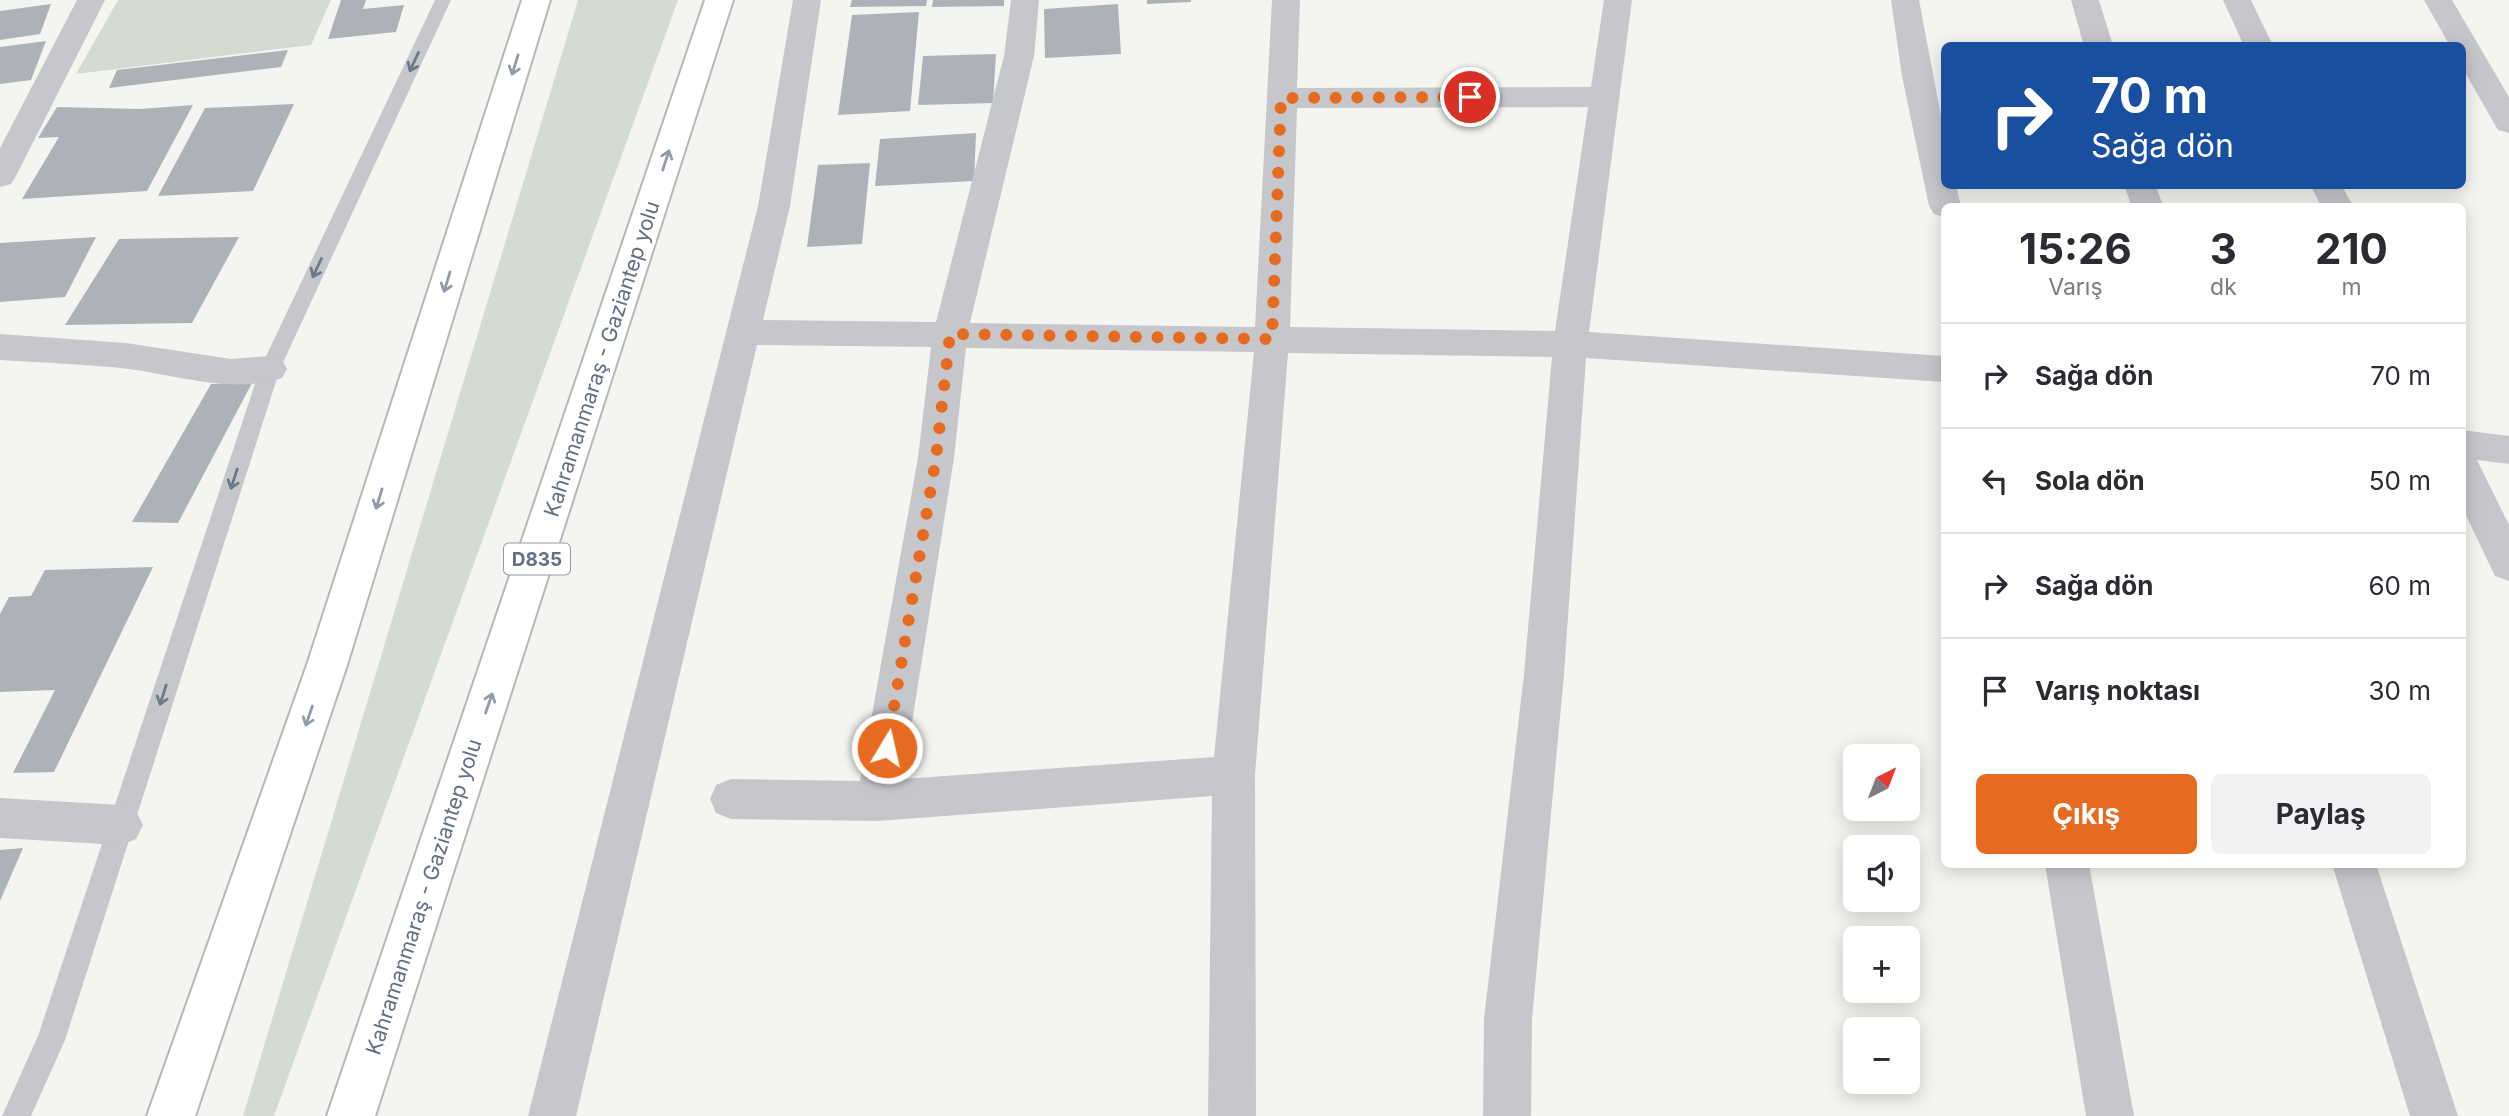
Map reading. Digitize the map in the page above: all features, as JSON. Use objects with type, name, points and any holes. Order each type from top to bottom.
[{"type":"highway","points":[[171,1116],[327,665],[536,0]]},
{"type":"highway","name":"Kahramanmaraş - Gaziantep yolu","points":[[351,1116],[719,0]]},
{"type":"street","points":[[0,176],[50,86],[91,0]]},
{"type":"street","points":[[552,1116],[774,206],[807,0]]},
{"type":"street","points":[[878,801],[936,458],[950,334],[1019,56],[1025,0]]},
{"type":"street","points":[[1231,1116],[1234,775],[1272,339],[1286,0]]},
{"type":"street","points":[[1507,1116],[1508,1019],[1544,674],[1570,344],[1618,0]]},
{"type":"street","points":[[1905,0],[1917,76],[1941,187]]},
{"type":"street","points":[[2085,0],[2098,42]]},
{"type":"street","points":[[2237,0],[2257,42]]},
{"type":"street","points":[[2438,0],[2462,42]]},
{"type":"street","points":[[2466,49],[2509,123]]},
{"type":"street","points":[[1281,98],[1605,97]]},
{"type":"street","points":[[744,332],[1570,344],[1941,369]]},
{"type":"street","points":[[0,347],[126,356],[232,372],[270,369]]},
{"type":"street","points":[[2466,445],[2509,450]]},
{"type":"street","points":[[2466,475],[2509,565]]},
{"type":"street","points":[[731,799],[878,801],[1234,775]]},
{"type":"street","points":[[0,818],[121,825]]},
{"type":"street","points":[[2068,868],[2110,1116]]},
{"type":"street","points":[[2355,868],[2434,1116]]},
{"type":"lane","points":[[16,1116],[51,1041],[270,369],[443,0]]},
{"type":"shaded area","points":[[118,0],[331,0],[311,45],[76,74]]},
{"type":"shaded area","points":[[578,0],[678,0],[274,1116],[243,1116]]},
{"type":"building","points":[[341,0],[366,0],[363,9],[404,5],[396,32],[328,39]]},
{"type":"building","points":[[852,0],[927,0],[926,6],[850,7]]},
{"type":"building","points":[[933,0],[1004,0],[1004,6],[932,7]]},
{"type":"building","points":[[1147,0],[1191,0],[1191,2],[1147,4]]},
{"type":"building","points":[[51,4],[40,34],[0,40],[0,11]]},
{"type":"building","points":[[1118,4],[1121,54],[1045,58],[1044,9]]},
{"type":"building","points":[[919,12],[910,111],[838,115],[852,15]]},
{"type":"building","points":[[46,41],[31,80],[0,84],[0,47]]},
{"type":"building","points":[[288,50],[281,67],[109,88],[117,70]]},
{"type":"building","points":[[996,54],[993,103],[918,105],[923,56]]},
{"type":"building","points":[[294,104],[253,191],[158,196],[205,108]]},
{"type":"building","points":[[193,105],[147,191],[22,199],[59,137],[38,138],[57,107],[140,109]]},
{"type":"building","points":[[976,133],[974,181],[875,186],[880,139]]},
{"type":"building","points":[[870,163],[862,244],[807,247],[818,165]]},
{"type":"building","points":[[96,237],[65,297],[0,302],[0,243]]},
{"type":"building","points":[[239,237],[192,323],[65,325],[119,239]]},
{"type":"building","points":[[252,383],[178,523],[132,522],[211,384]]},
{"type":"building","points":[[153,567],[54,772],[13,773],[55,690],[0,692],[0,614],[9,597],[31,596],[45,570]]},
{"type":"building","points":[[23,848],[0,901],[0,850]]},
{"type":"route","points":[[887,748],[936,458],[950,334],[1272,339],[1281,98],[1470,97]]}]
